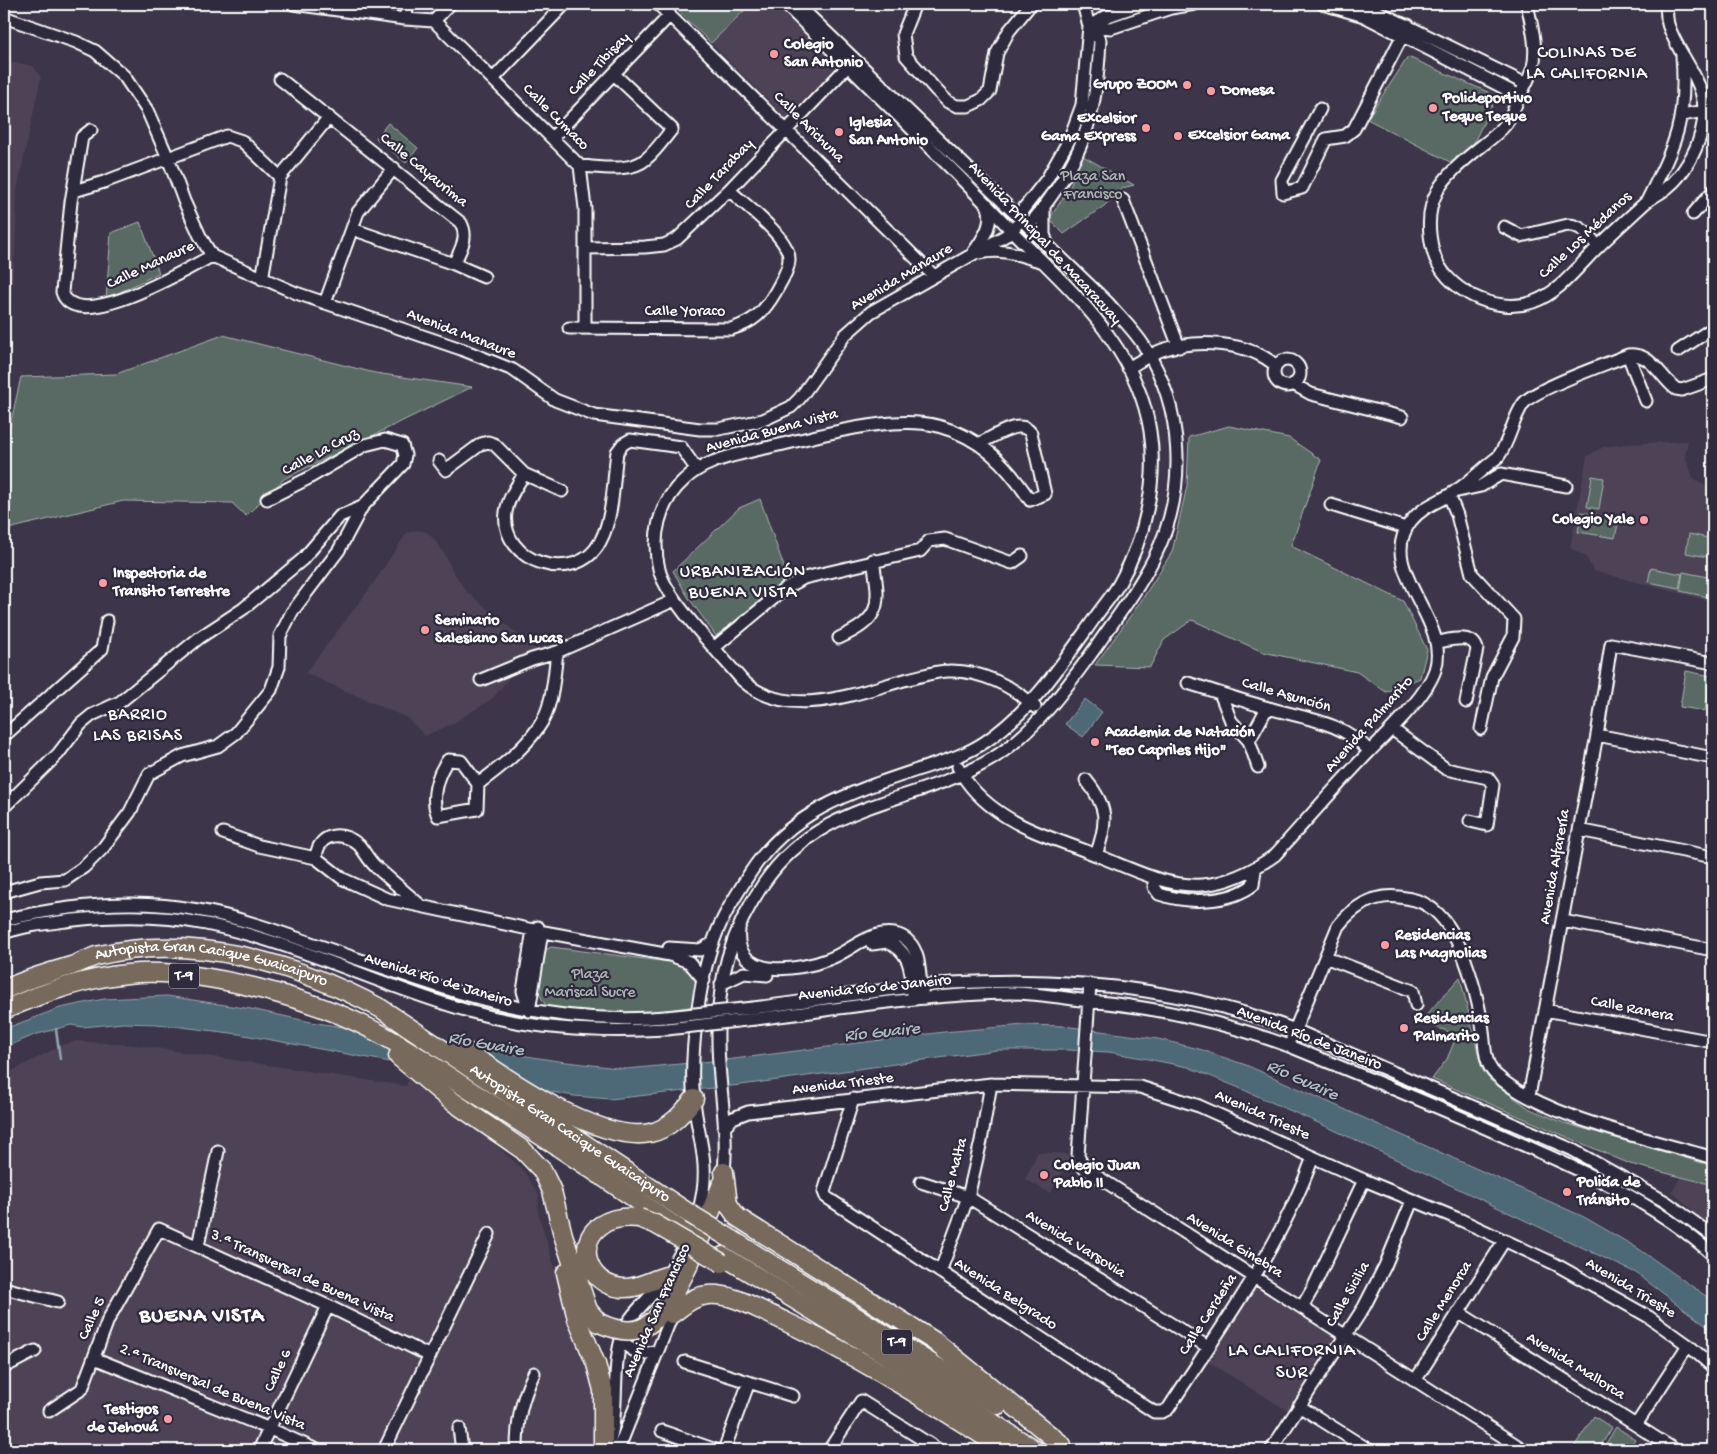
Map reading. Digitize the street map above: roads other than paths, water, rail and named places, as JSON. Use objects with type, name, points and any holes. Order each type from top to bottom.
[{"type":"highway","name":"Autopista Gran Cacique Guaicaipuro","points":[[4,990],[94,957],[136,949],[170,947],[225,953],[327,982],[420,1028],[503,1091],[690,1214],[1066,1448]]},
{"type":"highway","points":[[4,978],[46,964],[94,957]]},
{"type":"highway","name":"Autopista Gran Cacique Guaicaipuro","points":[[6,1009],[68,986],[101,978],[129,974],[157,974],[187,976],[256,987],[368,1028],[550,1140],[722,1259],[767,1283],[912,1371],[1035,1450]]},
{"type":"highway","points":[[368,1028],[449,1099],[533,1159],[552,1191],[563,1235],[588,1310],[599,1323],[616,1329],[638,1331],[648,1327],[666,1306],[693,1254],[723,1178]]},
{"type":"highway","points":[[420,1028],[531,1093],[596,1125],[630,1135],[651,1133],[666,1127],[694,1099]]},
{"type":"highway","points":[[723,1178],[728,1204],[737,1216],[934,1341],[1066,1448]]},
{"type":"highway","points":[[666,1276],[636,1287],[622,1288],[603,1281],[589,1264],[588,1243],[600,1224],[616,1218],[639,1218],[655,1224],[722,1259]]},
{"type":"highway","points":[[563,1235],[570,1295],[577,1319],[596,1364],[603,1390],[605,1450]]},
{"type":"highway","points":[[672,1314],[693,1299],[702,1296],[726,1296],[740,1301],[815,1335],[873,1366],[1006,1450]]},
{"type":"street","points":[[293,4],[324,6],[405,19],[434,21],[450,4]]},
{"type":"street","points":[[405,19],[408,4]]},
{"type":"street","points":[[493,79],[565,4]]},
{"type":"street","name":"Calle Arichuna","points":[[658,4],[934,276]]},
{"type":"street","name":"Avenida Principal de Macaracuay","points":[[666,1276],[692,1229],[700,1207],[703,1191],[704,1147],[694,1099],[694,1044],[712,942],[723,918],[754,867],[778,837],[793,825],[836,800],[954,758],[993,736],[1030,703],[1068,655],[1118,586],[1132,557],[1144,522],[1151,485],[1151,443],[1144,408],[1128,368],[1103,328],[986,203],[785,4]]},
{"type":"street","name":"Avenida Principal de Macaracuay","points":[[723,1178],[724,1104],[718,1040],[721,984],[731,940],[751,903],[773,871],[813,834],[860,810],[961,773],[999,754],[1043,715],[1131,598],[1154,559],[1169,520],[1176,482],[1178,440],[1161,379],[1150,356],[1124,321],[1022,220],[1002,203],[797,4]]},
{"type":"street","points":[[915,4],[903,34],[906,56],[948,102],[957,106],[968,106],[981,100],[990,90],[997,53],[1009,31],[1032,4]]},
{"type":"street","points":[[1083,4],[1089,26],[1085,87],[1077,120],[1069,140],[1054,166],[1022,212],[1022,220],[1032,222],[1044,207],[1078,154],[1092,114],[1098,80],[1100,40],[1089,26]]},
{"type":"street","points":[[1089,26],[1105,17],[1142,4]]},
{"type":"street","points":[[1089,26],[1111,28],[1171,6],[1195,4]]},
{"type":"street","points":[[1323,4],[1405,30],[1526,84]]},
{"type":"street","points":[[1362,4],[1520,96]]},
{"type":"street","name":"Calle Los Médanos","points":[[1527,4],[1534,47],[1533,66],[1526,84],[1505,125],[1450,171],[1436,194],[1429,218],[1434,254],[1444,271],[1461,290],[1481,300],[1506,305],[1532,302],[1556,290],[1648,200],[1669,187],[1690,158],[1709,111],[1694,70],[1682,56],[1668,25],[1666,4]]},
{"type":"street","name":"Calle Tibisay","points":[[553,137],[615,75],[670,15]]},
{"type":"street","points":[[4,17],[76,42],[95,51],[124,76],[147,110],[184,201],[200,236],[212,256]]},
{"type":"street","name":"Calle Cumaco","points":[[434,21],[553,137],[580,166],[585,208],[585,328]]},
{"type":"street","points":[[1320,109],[1282,180],[1283,193],[1302,188],[1326,139],[1346,136],[1354,129],[1405,30]]},
{"type":"street","name":"Calle Los Médanos","points":[[1648,200],[1676,141],[1682,115],[1684,86],[1682,56]]},
{"type":"street","name":"Calle Tarabay","points":[[586,248],[664,245],[688,231],[848,66]]},
{"type":"street","points":[[580,166],[616,167],[637,164],[651,155],[672,129],[615,75]]},
{"type":"street","name":"Calle Cayaurima","points":[[280,78],[461,223],[466,232],[454,264]]},
{"type":"street","points":[[1682,115],[1709,111]]},
{"type":"street","points":[[262,279],[280,177],[329,117]]},
{"type":"street","name":"Calle Manaure","points":[[91,130],[82,137],[62,292],[64,298],[70,303],[91,306],[115,303],[212,256]]},
{"type":"street","points":[[74,191],[226,136],[242,141],[280,177]]},
{"type":"street","points":[[325,303],[358,212],[394,168]]},
{"type":"street","name":"Calle Yoraco","points":[[569,328],[731,329],[748,323],[760,315],[783,279],[789,257],[776,234],[729,190]]},
{"type":"street","points":[[1693,214],[1702,201],[1712,194]]},
{"type":"street","points":[[1002,203],[1031,200]]},
{"type":"street","points":[[1124,200],[1179,347]]},
{"type":"street","points":[[971,256],[990,223],[990,212],[986,203]]},
{"type":"street","points":[[1044,207],[1044,234],[1048,246]]},
{"type":"street","name":"Avenida Manaure","points":[[212,256],[262,279],[325,303],[513,370],[555,400],[594,415],[700,429],[719,429],[763,420],[791,407],[809,389],[835,348],[857,322],[971,256],[1012,230],[1022,220]]},
{"type":"street","points":[[1504,227],[1521,236],[1575,225],[1598,247]]},
{"type":"street","points":[[352,229],[454,264],[484,277]]},
{"type":"street","points":[[971,256],[999,251],[1019,254],[1042,262]]},
{"type":"street","points":[[1678,351],[1713,328]]},
{"type":"street","points":[[1128,368],[1162,350],[1179,347],[1231,346],[1268,359],[1276,366]]},
{"type":"street","points":[[1331,505],[1406,528],[1428,505],[1452,493],[1498,457],[1503,450],[1519,410],[1530,396],[1628,356],[1637,354],[1648,359],[1676,389],[1688,388],[1713,379]]},
{"type":"street","points":[[1628,356],[1646,401]]},
{"type":"street","points":[[1293,384],[1300,373],[1295,362],[1283,360],[1276,366],[1274,374],[1278,381],[1285,385],[1293,384],[1311,394],[1402,417]]},
{"type":"street","name":"Avenida Buena Vista","points":[[980,443],[1015,427],[1028,428],[1031,433],[1045,494],[1030,500],[1010,471],[980,443],[938,426],[896,422],[863,426],[713,462],[697,470],[674,490],[665,503],[658,524],[656,544],[659,571],[667,591],[747,685],[779,700],[812,702],[948,670],[979,675],[1020,694],[1043,715]]},
{"type":"street","name":"Calle La Cruz","points":[[267,500],[365,445],[385,440],[402,445],[405,456],[403,464],[362,507]]},
{"type":"street","points":[[524,474],[509,500],[505,524],[516,549],[540,564],[554,566],[582,561],[599,544],[608,518],[617,452],[623,444],[630,440],[680,447],[697,470]]},
{"type":"street","points":[[439,461],[446,470],[481,444],[488,442],[524,474],[562,491]]},
{"type":"street","points":[[1452,493],[1481,486],[1501,474],[1566,486]]},
{"type":"street","points":[[1452,493],[1472,574],[1514,619],[1513,637],[1492,678],[1481,729]]},
{"type":"street","points":[[4,807],[58,754],[80,724],[92,715],[120,702],[199,638],[243,609],[303,558],[340,516],[362,507]]},
{"type":"street","points":[[4,892],[40,882],[65,880],[84,867],[103,848],[130,812],[150,774],[182,756],[218,746],[236,732],[271,690],[279,667],[280,636],[292,612],[339,550],[362,507]]},
{"type":"street","name":"Avenida Palmarito","points":[[954,758],[961,773],[978,794],[1004,816],[1034,832],[1096,854],[1154,879],[1201,885],[1231,879],[1255,870],[1275,855],[1369,751],[1392,729],[1431,681],[1437,664],[1438,642],[1406,573],[1401,552],[1406,528]]},
{"type":"street","points":[[715,647],[786,588],[804,578],[873,560],[920,551],[929,541],[945,540],[1012,563],[1022,556]]},
{"type":"street","points":[[839,638],[859,629],[872,615],[878,597],[873,560]]},
{"type":"street","points":[[481,680],[532,659],[557,652],[675,600]]},
{"type":"street","points":[[4,736],[102,649],[106,621]]},
{"type":"street","points":[[1438,642],[1461,639],[1473,641],[1476,645],[1477,649],[1466,702]]},
{"type":"street","name":"Avenida Alfarería","points":[[1529,1096],[1563,921],[1612,644],[1713,663]]},
{"type":"street","points":[[478,784],[501,766],[539,728],[550,694],[557,652]]},
{"type":"street","name":"Calle Asunción","points":[[1188,683],[1267,708],[1326,723],[1362,743],[1369,751]]},
{"type":"street","points":[[1220,693],[1232,721],[1249,741],[1258,767]]},
{"type":"street","points":[[1249,741],[1267,708]]},
{"type":"street","points":[[1392,729],[1446,769],[1488,778],[1493,785],[1487,825],[1470,821]]},
{"type":"street","points":[[1597,735],[1713,758]]},
{"type":"street","points":[[448,760],[461,760],[478,784],[478,809],[438,816],[435,805],[437,781],[448,760]]},
{"type":"street","points":[[1086,780],[1099,796],[1103,813],[1104,827],[1096,854]]},
{"type":"street","points":[[1579,830],[1713,857]]},
{"type":"street","points":[[223,833],[259,846],[316,858],[328,870],[387,899],[538,931],[682,958],[695,966],[704,980]]},
{"type":"street","points":[[316,858],[320,842],[328,837],[349,840],[358,845],[373,865],[420,905]]},
{"type":"street","points":[[1154,879],[1154,887],[1160,894],[1187,899],[1207,899],[1228,897],[1245,892],[1253,885],[1255,870]]},
{"type":"street","points":[[1289,1046],[1338,926],[1353,908],[1362,904],[1380,897],[1408,898],[1428,906],[1441,916],[1446,923],[1468,970],[1482,1021],[1488,1065],[1502,1080],[1529,1096],[1585,1120],[1713,1158]]},
{"type":"street","name":"Avenida Río de Janeiro","points":[[4,920],[51,910],[125,903],[198,910],[227,916],[466,996],[498,1004],[548,1014],[667,1023]]},
{"type":"street","name":"Avenida Río de Janeiro","points":[[4,933],[53,922],[97,917],[161,918],[204,924],[262,939],[405,992],[490,1017],[528,1024],[588,1031],[754,1014],[1013,993],[1183,1014],[1250,1031],[1289,1046],[1481,1126],[1600,1180],[1664,1218],[1713,1255]]},
{"type":"street","points":[[1563,921],[1713,950]]},
{"type":"street","points":[[528,1024],[527,988],[538,931],[544,926],[682,950],[700,950],[712,942]]},
{"type":"street","points":[[739,926],[738,943],[743,955],[751,962],[761,966],[788,969],[809,966],[831,959],[867,939],[884,934],[904,938],[915,952],[914,961],[918,1000]]},
{"type":"street","points":[[721,984],[744,972],[778,976],[814,971],[882,941],[899,948],[914,961],[926,976],[950,984]]},
{"type":"street","points":[[1325,957],[1413,992],[1416,1005]]},
{"type":"street","points":[[893,990],[904,982],[914,961]]},
{"type":"street","name":"Avenida Río de Janeiro","points":[[754,1014],[893,990],[950,984],[1014,981],[1090,984],[1144,990],[1199,1000],[1254,1014],[1295,1030],[1571,1149],[1666,1202],[1713,1236]]},
{"type":"street","name":"Avenida Ginebra","points":[[1090,984],[1078,1156],[1084,1168],[1524,1450]]},
{"type":"street","points":[[498,1004],[514,1000],[527,988]]},
{"type":"street","points":[[527,988],[548,1014]]},
{"type":"street","name":"Calle Ranera","points":[[1545,1010],[1713,1042]]},
{"type":"street","points":[[490,1017],[498,1013],[519,1015],[529,1011]]},
{"type":"street","name":"Avenida Trieste","points":[[724,1128],[733,1118],[748,1112],[990,1084],[1083,1084],[1140,1087],[1199,1106],[1412,1201],[1461,1220],[1555,1264],[1649,1316],[1688,1345],[1713,1367]]},
{"type":"street","name":"Calle Malta","points":[[940,1272],[968,1197],[981,1141],[990,1084]]},
{"type":"street","name":"Avenida Belgrado","points":[[853,1099],[824,1192],[826,1198],[1154,1412],[1162,1412],[1168,1409]]},
{"type":"street","name":"Avenida Trieste","points":[[724,1104],[748,1112]]},
{"type":"street","points":[[198,1246],[218,1151]]},
{"type":"street","name":"Calle Cerdeña","points":[[1168,1409],[1254,1277],[1292,1206],[1314,1157]]},
{"type":"street","name":"Avenida San Francisco","points":[[618,1450],[684,1285],[696,1265],[717,1212],[723,1178]]},
{"type":"street","points":[[1302,1307],[1313,1288],[1364,1180]]},
{"type":"street","name":"Avenida Varsovia","points":[[921,1182],[968,1197],[1208,1347]]},
{"type":"street","name":"Calle Sicilia","points":[[1271,1450],[1364,1307],[1385,1266],[1412,1201]]},
{"type":"street","name":"3.ª Transversal de Buena Vista","points":[[159,1229],[328,1306],[430,1356]]},
{"type":"street","name":"Calle 5","points":[[49,1411],[82,1389],[108,1320],[159,1229]]},
{"type":"street","points":[[384,1450],[489,1234]]},
{"type":"street","name":"Calle Menorca","points":[[1415,1381],[1504,1241]]},
{"type":"street","name":"Avenida San Francisco","points":[[605,1450],[614,1426],[615,1379],[623,1332],[666,1276]]},
{"type":"street","points":[[4,1288],[58,1302]]},
{"type":"street","name":"Calle 6","points":[[259,1450],[328,1306]]},
{"type":"street","name":"Avenida Mallorca","points":[[1458,1312],[1675,1450]]},
{"type":"street","points":[[623,1332],[626,1345],[637,1353],[644,1354],[657,1351]]},
{"type":"street","points":[[1636,1425],[1688,1345]]},
{"type":"street","points":[[4,1367],[34,1351]]},
{"type":"street","name":"2.ª Transversal de Buena Vista","points":[[94,1358],[270,1428],[317,1450]]},
{"type":"street","points":[[684,1362],[793,1396]]},
{"type":"street","points":[[517,1450],[517,1426],[521,1400],[534,1373]]},
{"type":"street","points":[[724,1450],[749,1382]]},
{"type":"street","points":[[829,1450],[861,1401],[938,1450]]},
{"type":"street","points":[[1300,1406],[1369,1450]]},
{"type":"street","points":[[459,1428],[462,1450]]},
{"type":"street","points":[[662,1431],[716,1450]]},
{"type":"water","points":[[1085,699],[1102,712],[1083,737],[1065,724]]},
{"type":"water","name":"Río Guaire","points":[[167,996],[251,1009],[311,1022],[558,1061],[626,1069],[734,1059],[944,1032],[1024,1025],[1064,1026],[1158,1039],[1199,1049],[1246,1065],[1584,1217],[1639,1249],[1713,1301],[1713,1331],[1636,1273],[1332,1129],[1188,1067],[1109,1052],[997,1050],[741,1085],[610,1099],[574,1096],[239,1034],[157,1024],[123,1023],[83,1027],[71,1025],[34,1035],[4,1048],[4,1029],[60,1008],[104,999]]},
{"type":"waterway","points":[[56,1029],[60,1059]]},
{"type":"place","name":"Colegio San Antonio","points":[[774,54]]},
{"type":"place","name":"Grupo ZOOM","points":[[1187,85]]},
{"type":"place","name":"Domesa","points":[[1211,91]]},
{"type":"place","name":"Polideportivo Teque Teque","points":[[1433,108]]},
{"type":"place","name":"Excelsior Gama Express","points":[[1146,128]]},
{"type":"place","name":"Iglesia San Antonio","points":[[839,132]]},
{"type":"place","name":"Excelsior Gama","points":[[1178,136]]},
{"type":"place","name":"Colegio Yale","points":[[1644,520]]},
{"type":"place","name":"Inspectoria de Transito Terrestre","points":[[103,583]]},
{"type":"place","name":"Seminario Salesiano San Lucas","points":[[425,630]]},
{"type":"place","name":"Academia de Natación \"Teo Capriles Hijo\"","points":[[1095,742]]},
{"type":"place","name":"Residencias Las Magnolias","points":[[1385,945]]},
{"type":"place","name":"Residencias Palmarito","points":[[1404,1028]]},
{"type":"place","name":"Colegio Juan Pablo II","points":[[1044,1175]]},
{"type":"place","name":"Policía de Tránsito","points":[[1567,1192]]},
{"type":"place","name":"Testigos de Jehová","points":[[168,1419]]},
{"type":"district","name":"COLINAS DE LA CALIFORNIA","points":[[1587,63]]},
{"type":"district","name":"URBANIZACIÓN BUENA VISTA","points":[[743,582]]},
{"type":"district","name":"BARRIO LAS BRISAS","points":[[138,725]]},
{"type":"district","name":"BUENA VISTA","points":[[202,1317]]},
{"type":"district","name":"LA CALIFORNIA SUR","points":[[1292,1362]]},
{"type":"park label","name":"Plaza San Francisco","points":[[1093,186]]},
{"type":"park label","name":"Plaza Mariscal Sucre","points":[[590,984]]}]
